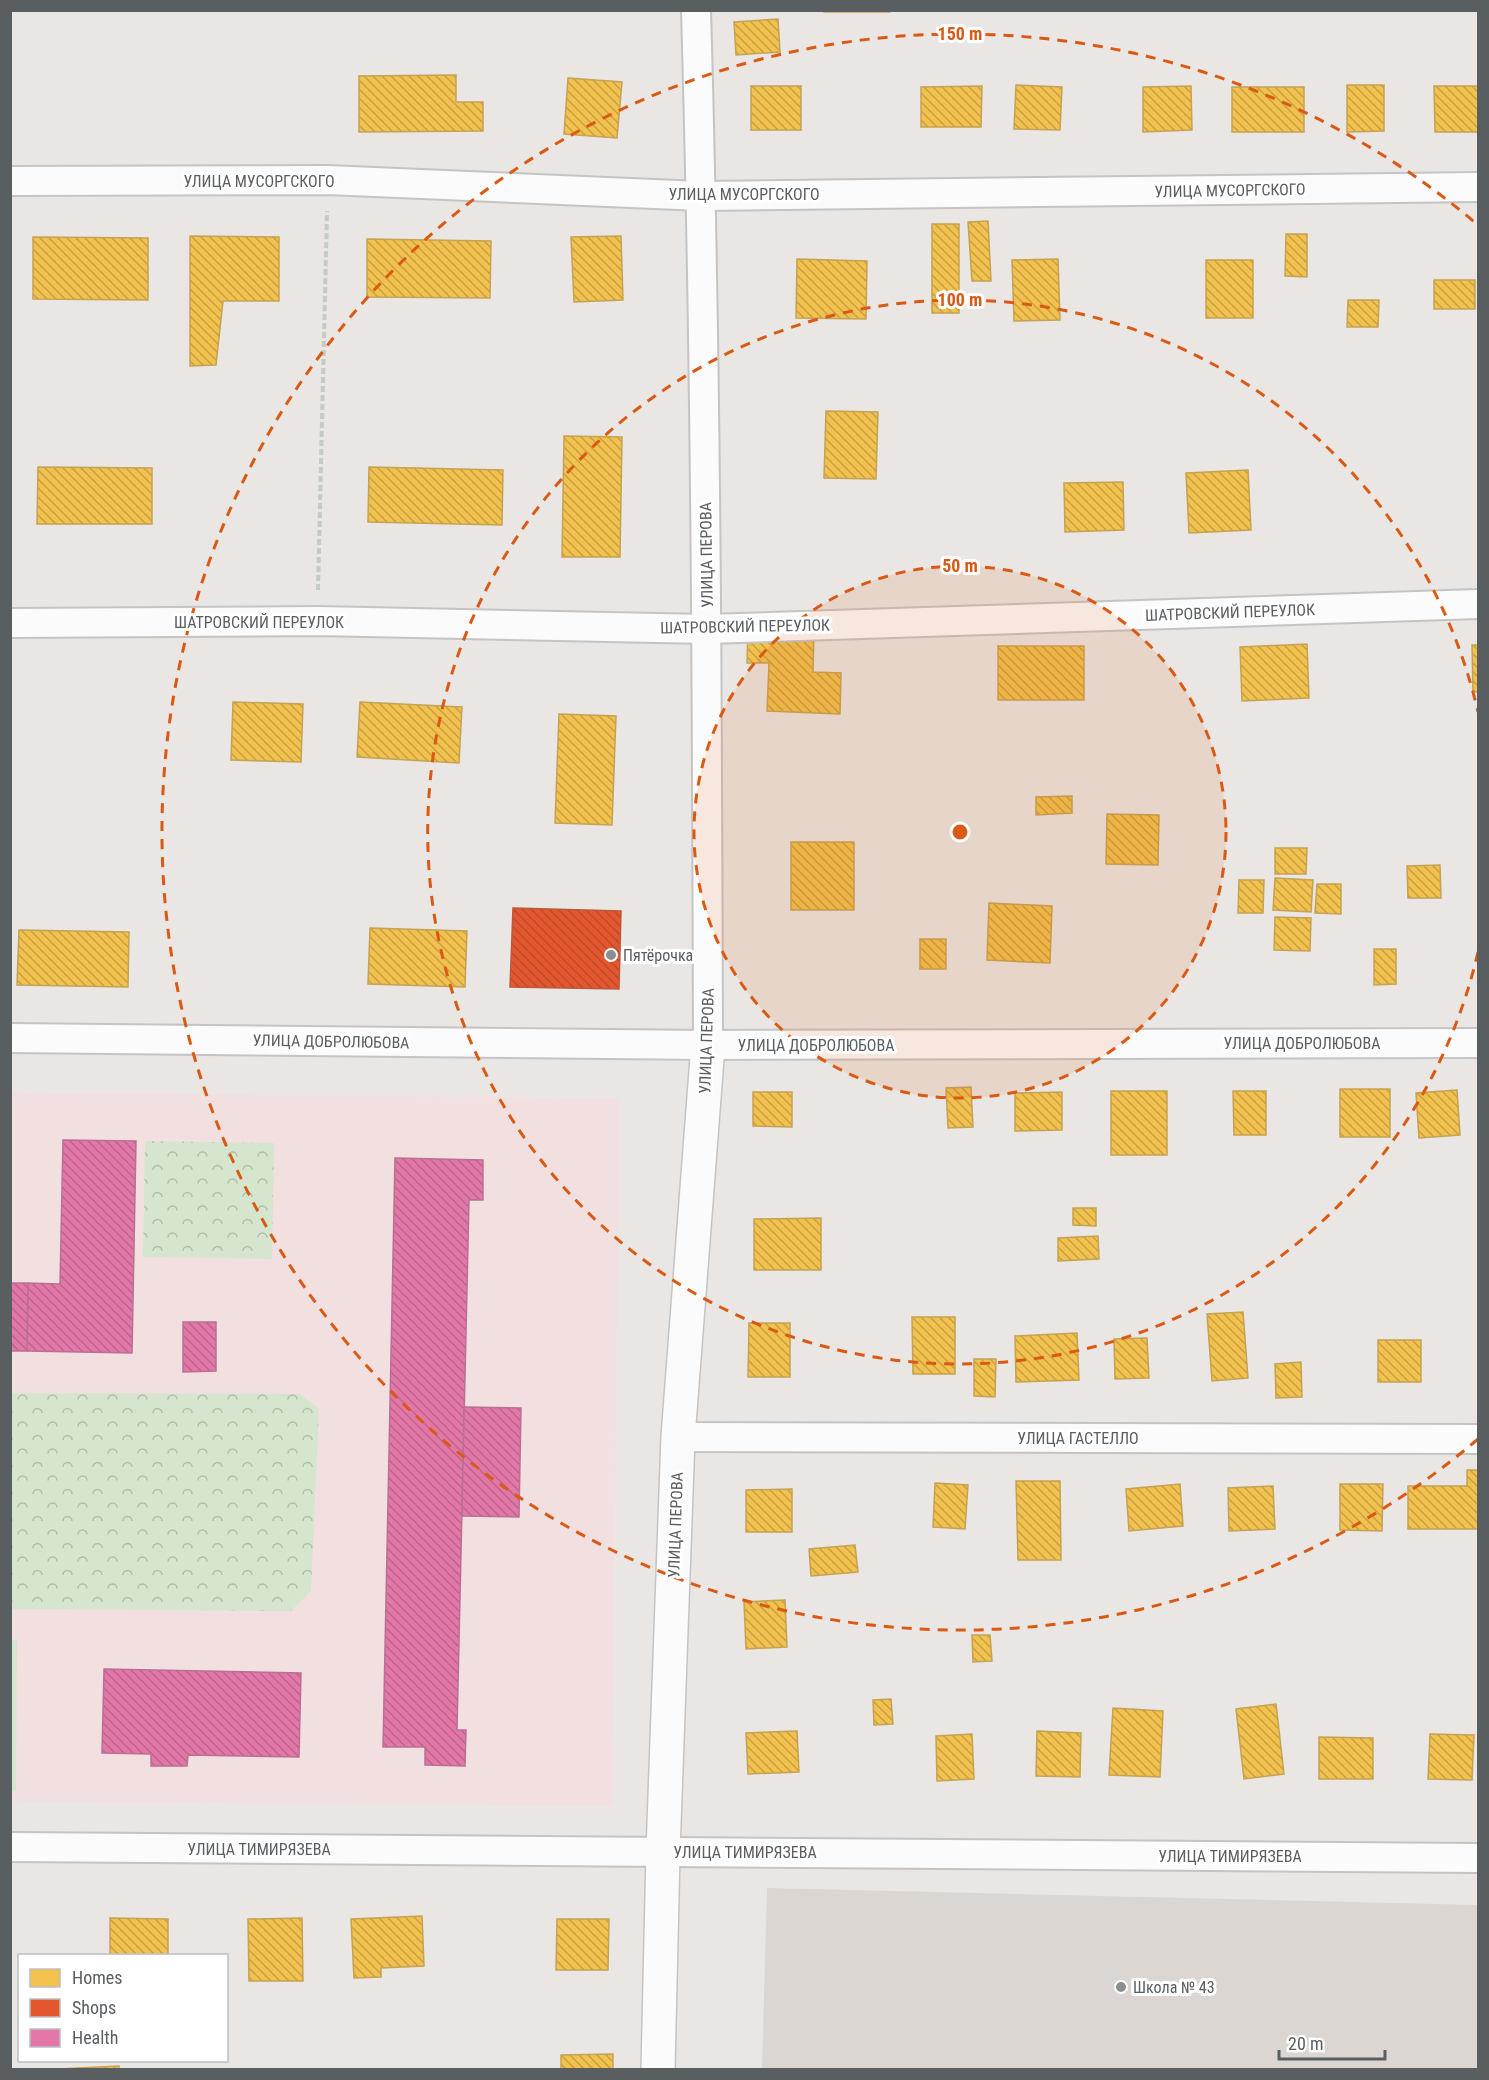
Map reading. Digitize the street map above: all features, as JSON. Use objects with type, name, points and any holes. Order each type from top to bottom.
[{"type":"street","name":"УЛИЦА ПЕРОВА","points":[[658,2070],[663,1852],[678,1437],[708,1045],[707,629],[696,10]]},
{"type":"street","name":"УЛИЦА МУСОРГСКОГО","points":[[10,181],[327,180],[701,196],[1479,187]]},
{"type":"street","name":"ШАТРОВСКИЙ ПЕРЕУЛОК","points":[[10,623],[318,621],[707,629],[1479,604]]},
{"type":"street","name":"УЛИЦА ДОБРОЛЮБОВА","points":[[10,1038],[708,1045],[1479,1043]]},
{"type":"street","name":"УЛИЦА ГАСТЕЛЛО","points":[[678,1437],[1479,1438]]},
{"type":"street","name":"УЛИЦА ТИМИРЯЗЕВА","points":[[10,1847],[1479,1858]]},
{"type":"path","points":[[318,621],[327,180]]},
{"type":"shaded area","points":[[11,1093],[619,1098],[612,1806],[11,1801]]},
{"type":"shaded area","name":"Школа № 43","points":[[767,1888],[1478,1905],[1478,2069],[762,2069]]},
{"type":"green space","points":[[145,1141],[274,1143],[272,1259],[143,1257]]},
{"type":"green space","points":[[11,1393],[300,1394],[319,1409],[311,1591],[291,1611],[11,1609]]},
{"type":"green space","points":[[11,1640],[17,1640],[16,1791],[10,1791]]},
{"type":"building: Homes","points":[[824,10],[890,10],[890,12],[824,12]]},
{"type":"building: Homes","points":[[778,19],[780,52],[736,55],[734,22]]},
{"type":"building: Homes","points":[[456,75],[456,102],[483,102],[483,131],[359,132],[359,76]]},
{"type":"building: Homes","points":[[568,78],[622,82],[617,138],[564,134]]},
{"type":"building: Homes","points":[[1016,85],[1062,87],[1060,130],[1014,129]]},
{"type":"building: Homes","points":[[1347,85],[1384,85],[1384,131],[1347,132]]},
{"type":"building: Homes","points":[[751,86],[801,86],[801,130],[751,130]]},
{"type":"building: Homes","points":[[982,86],[981,127],[921,127],[921,87]]},
{"type":"building: Homes","points":[[1191,86],[1192,130],[1143,132],[1143,87]]},
{"type":"building: Homes","points":[[1434,86],[1478,86],[1478,132],[1435,132]]},
{"type":"building: Homes","points":[[1232,87],[1304,87],[1304,132],[1232,132]]},
{"type":"building: Homes","points":[[988,221],[991,281],[972,281],[968,222]]},
{"type":"building: Homes","points":[[932,224],[959,224],[959,313],[932,313]]},
{"type":"building: Homes","points":[[1286,234],[1307,234],[1307,277],[1285,276]]},
{"type":"building: Homes","points":[[190,236],[279,237],[279,301],[223,301],[216,365],[190,366]]},
{"type":"building: Homes","points":[[621,236],[623,300],[574,302],[571,237]]},
{"type":"building: Homes","points":[[33,237],[148,238],[148,300],[33,299]]},
{"type":"building: Homes","points":[[367,239],[491,241],[490,298],[367,297]]},
{"type":"building: Homes","points":[[797,259],[867,261],[866,319],[796,318]]},
{"type":"building: Homes","points":[[1058,259],[1060,320],[1014,321],[1012,260]]},
{"type":"building: Homes","points":[[1206,260],[1253,260],[1253,318],[1206,318]]},
{"type":"building: Homes","points":[[1434,280],[1475,280],[1475,309],[1434,309]]},
{"type":"building: Homes","points":[[1348,300],[1379,300],[1378,327],[1347,327]]},
{"type":"building: Homes","points":[[826,411],[878,412],[876,479],[824,478]]},
{"type":"building: Homes","points":[[564,436],[622,437],[620,557],[562,557]]},
{"type":"building: Homes","points":[[38,467],[152,468],[152,524],[37,524]]},
{"type":"building: Homes","points":[[369,467],[503,470],[502,525],[368,522]]},
{"type":"building: Homes","points":[[1248,470],[1251,530],[1189,533],[1186,473]]},
{"type":"building: Homes","points":[[1123,482],[1124,530],[1065,532],[1064,483]]},
{"type":"building: Homes","points":[[748,628],[814,630],[813,672],[841,673],[840,714],[767,711],[769,663],[747,663]]},
{"type":"building: Homes","points":[[1307,644],[1309,698],[1242,701],[1240,647]]},
{"type":"building: Homes","points":[[1472,645],[1478,645],[1478,692],[1473,692]]},
{"type":"building: Homes","points":[[998,646],[1084,646],[1084,700],[998,700]]},
{"type":"building: Homes","points":[[233,702],[303,704],[301,762],[231,760]]},
{"type":"building: Homes","points":[[360,702],[462,707],[459,763],[357,757]]},
{"type":"building: Homes","points":[[559,714],[616,716],[612,825],[555,823]]},
{"type":"building: Homes","points":[[1072,796],[1072,813],[1036,815],[1036,797]]},
{"type":"building: Homes","points":[[1107,814],[1159,815],[1158,865],[1106,864]]},
{"type":"building: Homes","points":[[791,842],[854,842],[854,910],[791,910]]},
{"type":"building: Homes","points":[[1275,848],[1307,848],[1306,874],[1275,874]]},
{"type":"building: Homes","points":[[1440,865],[1441,898],[1408,898],[1407,866]]},
{"type":"building: Homes","points":[[1275,878],[1313,880],[1311,912],[1273,910]]},
{"type":"building: Homes","points":[[1239,880],[1264,880],[1263,913],[1238,913]]},
{"type":"building: Homes","points":[[1317,884],[1341,884],[1341,914],[1315,913]]},
{"type":"building: Homes","points":[[989,903],[1052,906],[1050,963],[987,960]]},
{"type":"building: Homes","points":[[1275,917],[1311,918],[1310,951],[1274,950]]},
{"type":"building: Homes","points":[[370,928],[467,931],[465,987],[368,984]]},
{"type":"building: Homes","points":[[19,930],[129,932],[128,987],[17,985]]},
{"type":"building: Homes","points":[[920,939],[946,939],[946,969],[920,969]]},
{"type":"building: Homes","points":[[1374,949],[1396,949],[1396,984],[1374,985]]},
{"type":"building: Homes","points":[[971,1087],[973,1127],[948,1128],[946,1088]]},
{"type":"building: Homes","points":[[1340,1089],[1390,1089],[1390,1137],[1340,1137]]},
{"type":"building: Homes","points":[[1457,1090],[1460,1135],[1419,1138],[1416,1093]]},
{"type":"building: Homes","points":[[1111,1091],[1167,1091],[1167,1155],[1111,1155]]},
{"type":"building: Homes","points":[[1233,1091],[1266,1091],[1266,1135],[1234,1135]]},
{"type":"building: Homes","points":[[753,1092],[792,1092],[792,1127],[753,1126]]},
{"type":"building: Homes","points":[[1062,1092],[1062,1130],[1015,1131],[1015,1093]]},
{"type":"building: Homes","points":[[1073,1208],[1096,1208],[1096,1226],[1073,1225]]},
{"type":"building: Homes","points":[[821,1218],[821,1270],[754,1270],[754,1219]]},
{"type":"building: Homes","points":[[1098,1236],[1099,1259],[1058,1261],[1058,1238]]},
{"type":"building: Homes","points":[[1243,1312],[1248,1378],[1212,1381],[1207,1314]]},
{"type":"building: Homes","points":[[912,1317],[955,1317],[955,1374],[913,1374]]},
{"type":"building: Homes","points":[[749,1323],[790,1323],[790,1377],[748,1377]]},
{"type":"building: Homes","points":[[1077,1333],[1079,1380],[1016,1382],[1015,1336]]},
{"type":"building: Homes","points":[[1147,1338],[1149,1378],[1115,1379],[1114,1339]]},
{"type":"building: Homes","points":[[1378,1340],[1421,1340],[1421,1382],[1378,1382]]},
{"type":"building: Homes","points":[[974,1359],[996,1359],[995,1397],[974,1396]]},
{"type":"building: Homes","points":[[1301,1362],[1302,1397],[1276,1398],[1275,1364]]},
{"type":"building: Homes","points":[[1467,1470],[1478,1470],[1478,1529],[1408,1529],[1408,1486],[1467,1486]]},
{"type":"building: Homes","points":[[1016,1481],[1060,1481],[1061,1560],[1018,1560]]},
{"type":"building: Homes","points":[[935,1483],[968,1485],[965,1529],[933,1527]]},
{"type":"building: Homes","points":[[1180,1484],[1183,1526],[1129,1531],[1126,1489]]},
{"type":"building: Homes","points":[[1340,1484],[1383,1484],[1382,1531],[1340,1530]]},
{"type":"building: Homes","points":[[1273,1486],[1275,1529],[1229,1531],[1228,1488]]},
{"type":"building: Homes","points":[[792,1489],[792,1532],[746,1532],[746,1490]]},
{"type":"building: Homes","points":[[855,1545],[858,1572],[811,1576],[809,1549]]},
{"type":"building: Homes","points":[[785,1600],[787,1647],[746,1649],[744,1602]]},
{"type":"building: Homes","points":[[972,1635],[990,1635],[992,1661],[973,1662]]},
{"type":"building: Homes","points":[[891,1699],[893,1724],[874,1725],[873,1700]]},
{"type":"building: Homes","points":[[1276,1704],[1284,1774],[1244,1779],[1236,1709]]},
{"type":"building: Homes","points":[[1113,1708],[1163,1711],[1160,1777],[1109,1775]]},
{"type":"building: Homes","points":[[797,1731],[799,1772],[748,1774],[746,1733]]},
{"type":"building: Homes","points":[[1037,1731],[1081,1733],[1080,1777],[1036,1776]]},
{"type":"building: Homes","points":[[972,1734],[974,1779],[937,1781],[936,1736]]},
{"type":"building: Homes","points":[[1430,1734],[1474,1735],[1472,1780],[1428,1779]]},
{"type":"building: Homes","points":[[1319,1737],[1373,1738],[1373,1779],[1319,1779]]},
{"type":"building: Homes","points":[[422,1916],[424,1966],[381,1968],[381,1977],[354,1978],[351,1919]]},
{"type":"building: Homes","points":[[110,1918],[168,1919],[168,1954],[110,1954]]},
{"type":"building: Homes","points":[[302,1918],[303,1981],[249,1981],[248,1919]]},
{"type":"building: Homes","points":[[557,1919],[609,1919],[608,1970],[556,1970]]},
{"type":"building: Homes","points":[[613,2054],[613,2070],[561,2070],[561,2055]]},
{"type":"building: Homes","points":[[119,2066],[119,2070],[57,2069]]},
{"type":"building: Shops","points":[[513,908],[621,911],[619,989],[510,987]]},
{"type":"building: Health","points":[[63,1140],[136,1141],[132,1353],[27,1351],[28,1283],[60,1284]]},
{"type":"building: Health","points":[[395,1158],[483,1160],[483,1200],[469,1200],[457,1730],[466,1730],[465,1766],[425,1765],[425,1747],[383,1747]]},
{"type":"building: Health","points":[[10,1283],[28,1283],[27,1351],[10,1351]]},
{"type":"building: Health","points":[[183,1322],[216,1322],[216,1371],[183,1372]]},
{"type":"building: Health","points":[[464,1407],[521,1408],[519,1517],[462,1516]]},
{"type":"building: Health","points":[[104,1669],[301,1673],[299,1757],[188,1755],[187,1766],[151,1766],[151,1754],[102,1753]]},
{"type":"place","name":"Пятёрочка","points":[[611,955]]},
{"type":"place","name":"Школа № 43","points":[[1121,1987]]}]
